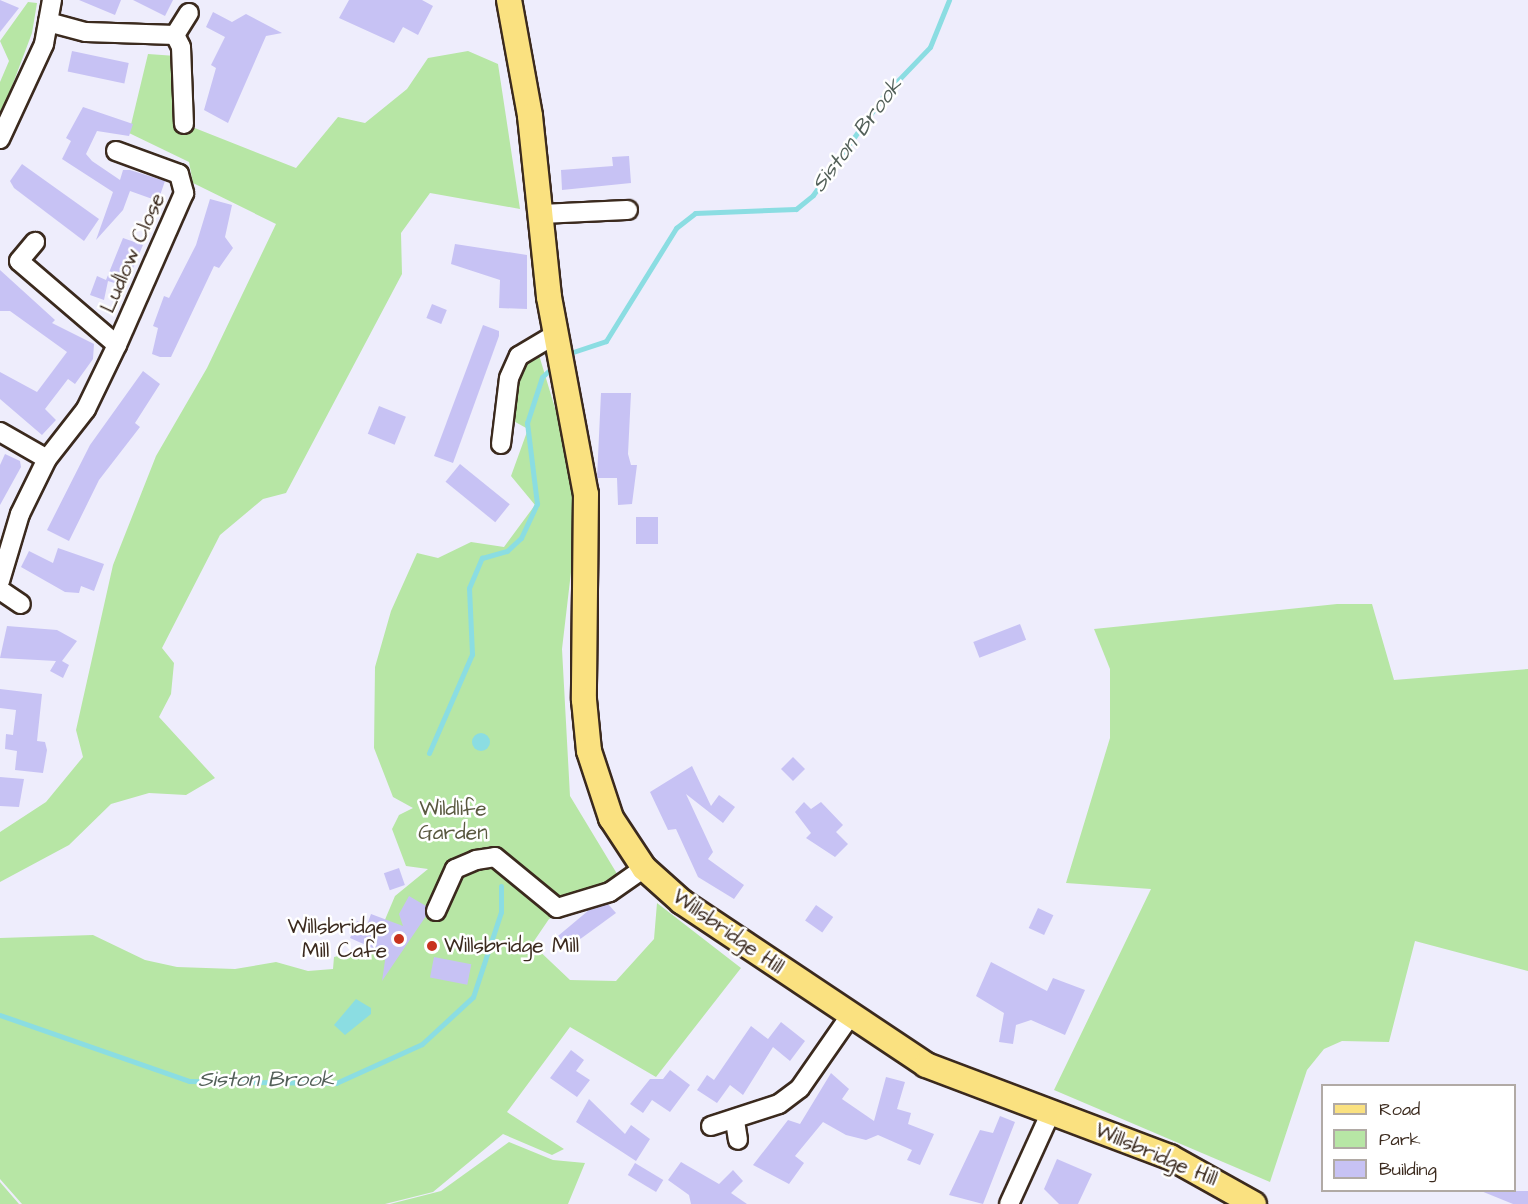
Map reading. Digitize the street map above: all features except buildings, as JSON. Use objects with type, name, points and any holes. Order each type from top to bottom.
[{"type":"main road","name":"Willsbridge Hill","points":[[509,0],[530,116],[540,213],[558,342],[570,392],[586,494],[584,700],[589,751],[611,818],[644,868],[682,903],[850,1016],[946,1076],[1170,1157],[1254,1204]]},
{"type":"street","points":[[0,139],[17,110],[48,22],[52,0]]},
{"type":"street","points":[[175,35],[189,13]]},
{"type":"street","points":[[48,22],[86,32],[175,35]]},
{"type":"street","points":[[175,35],[181,47],[184,123]]},
{"type":"street","name":"Ludlow Close","points":[[0,581],[20,514],[47,459],[86,409],[184,193],[178,174],[116,152]]},
{"type":"street","points":[[540,213],[628,210]]},
{"type":"street","name":"Ludlow Close","points":[[35,242],[19,261],[117,345]]},
{"type":"street","points":[[501,444],[509,378],[519,356],[536,341],[558,342]]},
{"type":"street","points":[[0,432],[47,459]]},
{"type":"street","points":[[0,590],[21,604]]},
{"type":"street","points":[[436,911],[456,869],[476,860],[503,861],[556,908],[610,892],[644,868]]},
{"type":"street","points":[[711,1126],[735,1121],[779,1104],[800,1088],[850,1016]]},
{"type":"street","points":[[1009,1204],[1050,1114]]},
{"type":"street","points":[[735,1121],[738,1140]]},
{"type":"green space","points":[[28,2],[37,3],[32,33],[0,118],[0,82],[9,61],[0,41]]},
{"type":"green space","points":[[468,51],[498,64],[520,209],[430,193],[401,233],[402,274],[286,493],[263,499],[220,535],[162,648],[174,663],[171,694],[159,717],[215,778],[186,795],[149,793],[111,804],[69,845],[0,882],[0,832],[46,802],[83,757],[76,730],[113,565],[156,456],[207,368],[276,224],[193,183],[189,162],[129,133],[148,54],[176,56],[177,121],[296,168],[338,117],[365,123],[407,89],[428,58]]},
{"type":"green space","name":"Wildlife Garden","points":[[539,355],[561,428],[577,521],[562,649],[570,796],[625,887],[549,919],[532,944],[570,980],[616,981],[654,939],[657,903],[741,968],[656,1077],[570,1027],[507,1112],[564,1149],[552,1155],[503,1134],[433,1192],[385,1204],[22,1204],[0,1179],[0,938],[93,935],[145,960],[177,967],[235,969],[276,962],[308,971],[333,969],[334,957],[373,948],[395,896],[428,869],[406,866],[392,829],[399,815],[413,808],[393,797],[374,748],[375,667],[391,611],[417,553],[438,558],[471,542],[504,547],[535,505],[511,476],[528,429],[506,417],[524,356]]},
{"type":"green space","points":[[1337,604],[1372,604],[1394,680],[1528,669],[1528,971],[1415,941],[1389,1042],[1342,1041],[1324,1049],[1307,1070],[1270,1182],[1054,1090],[1151,889],[1066,883],[1110,738],[1110,669],[1094,629]]},
{"type":"green space","points":[[509,1142],[553,1160],[585,1163],[568,1204],[390,1204],[441,1191]]},
{"type":"green space","points":[[0,1182],[19,1204],[0,1204]]},
{"type":"water","points":[[481,733],[487,736],[490,742],[487,748],[481,751],[475,748],[472,742],[475,736]]},
{"type":"water","points":[[356,999],[371,1008],[371,1014],[345,1035],[334,1025]]},
{"type":"waterway","name":"Siston Brook","points":[[567,354],[606,341],[676,228],[695,213],[796,209],[813,195],[884,95],[930,47],[949,0]]},
{"type":"waterway","name":"Siston Brook","points":[[429,753],[472,654],[469,588],[482,558],[507,551],[521,538],[537,504],[527,423],[542,377],[554,366]]},
{"type":"waterway","name":"Siston Brook","points":[[0,1015],[189,1081],[336,1083],[422,1044],[473,997],[501,912],[501,886]]},
{"type":"place","name":"Willsbridge Mill Cafe","points":[[399,939]]},
{"type":"place","name":"Willsbridge Mill","points":[[432,946]]}]
